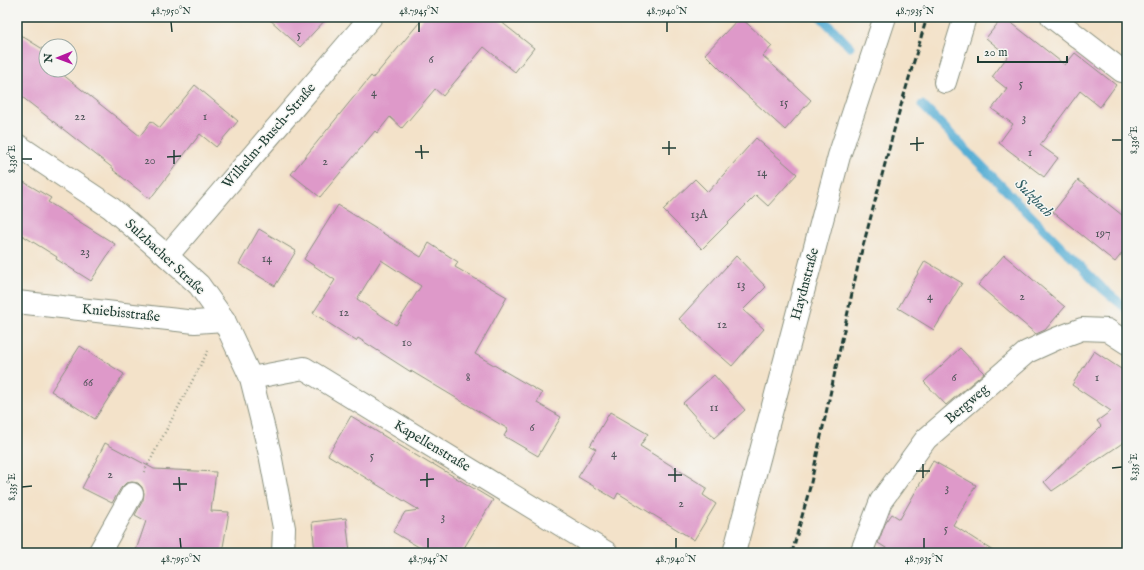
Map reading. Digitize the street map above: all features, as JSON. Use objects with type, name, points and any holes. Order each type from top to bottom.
[{"type":"street","name":"Wilhelm-Busch-Straße","points":[[167,256],[371,17]]},
{"type":"street","points":[[945,82],[965,17]]},
{"type":"street","points":[[1052,17],[1122,71],[1127,72]]},
{"type":"street","name":"Haydnstraße","points":[[734,553],[839,156],[882,18]]},
{"type":"street","name":"Sulzbacher Straße","points":[[17,145],[110,207],[199,285],[224,320],[251,378],[270,454],[284,528],[283,553]]},
{"type":"street","name":"Kniebisstraße","points":[[17,302],[195,322],[224,320]]},
{"type":"street","name":"Bergweg","points":[[861,553],[881,501],[926,440],[1027,352],[1082,329],[1107,330],[1127,342]]},
{"type":"street","name":"Kapellenstraße","points":[[251,378],[304,368],[607,553]]},
{"type":"street","points":[[99,553],[132,494]]},
{"type":"path","points":[[132,494],[224,320]]},
{"type":"building","points":[[267,17],[328,17],[300,47]]},
{"type":"building","points":[[424,17],[495,17],[534,48],[515,72],[484,47],[443,96],[435,89],[402,128],[390,117],[377,133],[375,131],[320,197],[291,174],[371,76],[373,78]]},
{"type":"building","points":[[740,17],[772,46],[763,56],[811,100],[785,130],[740,89],[705,54]]},
{"type":"building","points":[[1003,17],[1065,65],[1075,53],[1116,85],[1100,107],[1080,91],[1040,145],[1058,158],[1044,177],[999,143],[1013,124],[992,109],[1007,89],[992,77],[1008,56],[986,38]]},
{"type":"building","points":[[17,33],[38,46],[38,78],[67,78],[140,136],[151,121],[160,128],[195,85],[238,121],[216,147],[200,134],[150,199],[17,93]]},
{"type":"building","points":[[756,138],[797,174],[768,206],[756,195],[702,249],[663,210],[695,179],[708,192]]},
{"type":"building","points":[[17,178],[51,198],[48,202],[115,244],[91,281],[56,259],[57,257],[17,232]]},
{"type":"building","points":[[1078,180],[1127,219],[1127,247],[1115,262],[1053,212]]},
{"type":"building","points":[[338,205],[421,257],[429,243],[458,262],[455,267],[507,297],[475,354],[542,393],[537,403],[561,417],[538,456],[504,436],[508,429],[411,372],[358,338],[356,341],[313,313],[335,280],[304,259]],"holes":[[[381,260],[421,286],[396,325],[357,299]]]},
{"type":"building","points":[[259,229],[296,251],[275,286],[239,264]]},
{"type":"building","points":[[1004,255],[1065,307],[1045,330],[1036,334],[978,285]]},
{"type":"building","points":[[736,256],[766,287],[743,310],[764,329],[732,366],[679,319]]},
{"type":"building","points":[[925,261],[962,283],[934,330],[898,308]]},
{"type":"building","points":[[80,346],[124,374],[95,419],[51,391]]},
{"type":"building","points":[[960,348],[984,373],[946,405],[924,382]]},
{"type":"building","points":[[1094,351],[1127,373],[1127,440],[1052,491],[1044,482],[1101,426],[1097,421],[1111,411],[1072,385]]},
{"type":"building","points":[[714,375],[745,410],[714,438],[683,403]]},
{"type":"building","points":[[610,412],[648,434],[640,446],[707,488],[703,495],[716,504],[694,540],[618,493],[615,499],[578,477],[596,449],[590,446]]},
{"type":"building","points":[[351,416],[493,500],[461,553],[429,553],[393,532],[405,512],[419,510],[328,455]]},
{"type":"building","points":[[105,443],[154,469],[216,472],[211,511],[229,512],[222,553],[135,553],[146,521],[135,515],[143,500],[144,493],[142,487],[138,483],[126,483],[121,488],[112,503],[82,488]]},
{"type":"building","points":[[933,461],[976,485],[953,525],[996,553],[894,553],[878,543],[885,524],[892,514],[900,519]]},
{"type":"building","points":[[346,518],[350,553],[315,553],[312,522]]},
{"type":"waterway","name":"Sulzbach","points":[[821,17],[850,47]]},
{"type":"waterway","name":"Sulzbach","points":[[922,105],[1103,289],[1127,309]]},
{"type":"railway","points":[[792,553],[810,487],[859,261],[897,119],[927,17]]}]
